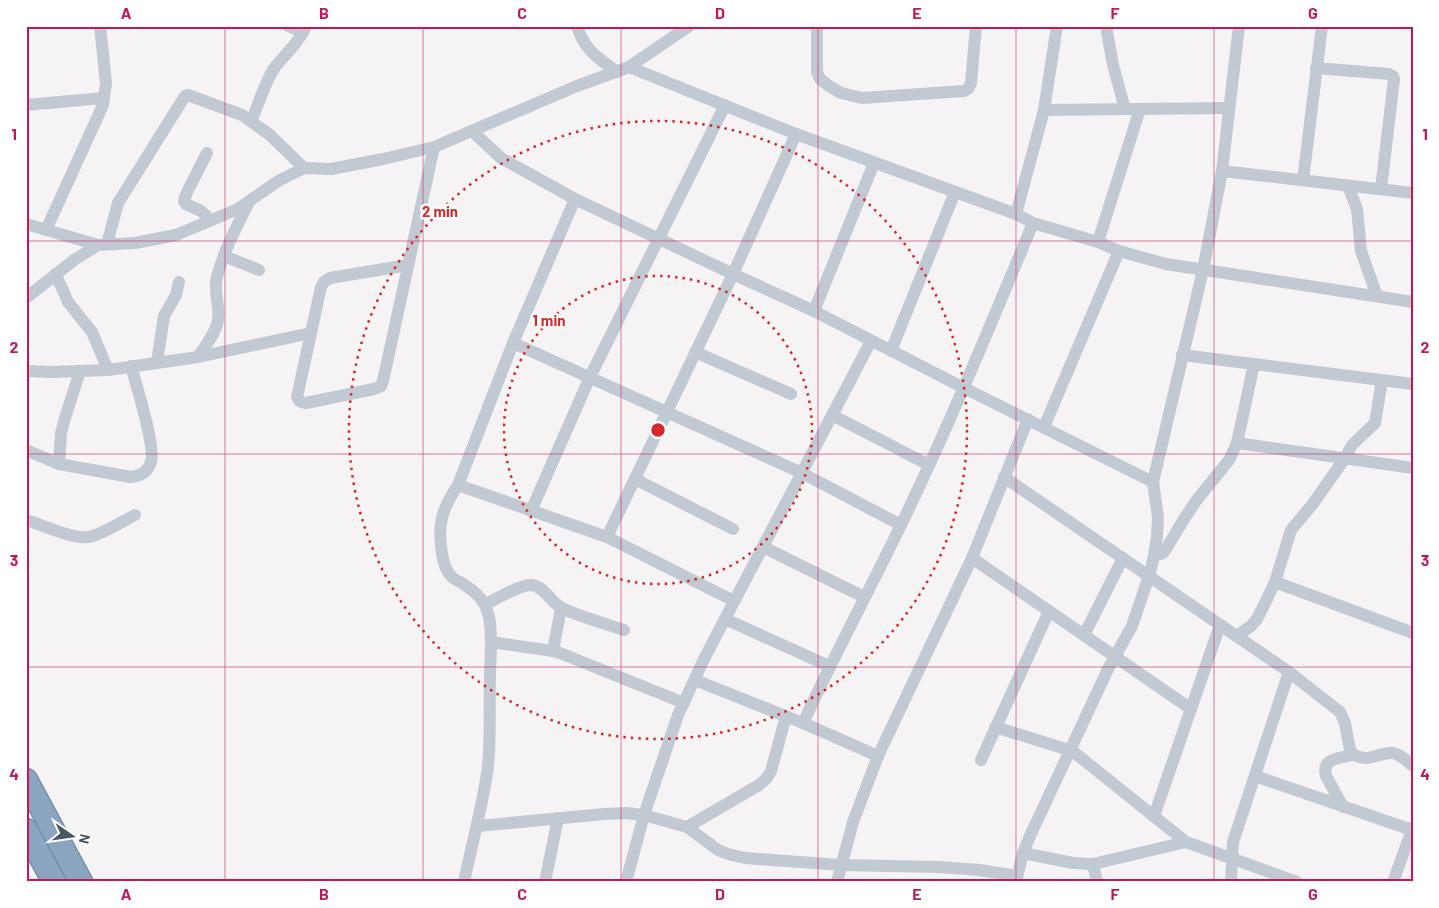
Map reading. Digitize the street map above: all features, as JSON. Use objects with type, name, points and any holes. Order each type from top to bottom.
[{"type":"highway","points":[[26,780],[81,882]]},
{"type":"highway","points":[[26,830],[54,882]]},
{"type":"street","points":[[46,230],[103,105],[106,83],[100,26]]},
{"type":"street","points":[[251,121],[276,66],[294,46],[305,29],[288,26]]},
{"type":"street","points":[[577,26],[586,47],[617,72]]},
{"type":"street","points":[[26,224],[103,245],[134,243],[176,235],[238,209],[278,180],[304,168],[332,168],[384,159],[434,147],[577,86],[629,67],[689,26]]},
{"type":"street","points":[[817,26],[816,64],[820,79],[841,92],[862,98],[964,91],[971,83],[976,26]]},
{"type":"street","points":[[1016,214],[1044,110],[1056,26]]},
{"type":"street","points":[[1106,26],[1125,109]]},
{"type":"street","points":[[478,826],[626,813],[644,815],[687,827],[718,850],[746,858],[841,865],[939,867],[979,870],[1017,879],[1023,853],[1069,750],[1132,626],[1149,576],[1154,556],[1158,517],[1153,482],[1203,270],[1222,171],[1239,26]]},
{"type":"street","points":[[1303,180],[1322,26]]},
{"type":"street","points":[[629,67],[796,134],[1016,214],[1034,223],[1098,242],[1119,251],[1166,264],[1413,302]]},
{"type":"street","points":[[1316,68],[1389,74],[1394,79],[1381,190]]},
{"type":"street","points":[[29,292],[74,260],[103,245],[118,203],[185,96],[192,96],[242,115],[270,135],[304,168]]},
{"type":"street","points":[[26,104],[104,98]]},
{"type":"street","points":[[530,511],[590,377],[725,105]]},
{"type":"street","points":[[1044,110],[1230,108]]},
{"type":"street","points":[[1098,242],[1140,109]]},
{"type":"street","points":[[472,130],[501,158],[575,199],[814,311],[1153,482]]},
{"type":"street","points":[[607,537],[733,274],[796,134]]},
{"type":"street","points":[[408,265],[330,278],[324,282],[321,287],[297,397],[301,402],[306,403],[381,386],[383,380],[434,147]]},
{"type":"street","points":[[208,153],[186,192],[184,201],[186,204],[201,211],[211,220]]},
{"type":"street","points":[[814,311],[874,163]]},
{"type":"street","points":[[1222,171],[1413,193]]},
{"type":"street","points":[[1348,186],[1357,209],[1360,251],[1377,296]]},
{"type":"street","points":[[891,351],[956,192]]},
{"type":"street","points":[[464,882],[470,850],[478,826],[488,767],[490,620],[486,604],[479,596],[453,579],[447,571],[442,557],[439,538],[440,526],[446,505],[458,485],[513,343],[575,199]]},
{"type":"street","points":[[198,357],[218,323],[216,278],[250,200]]},
{"type":"street","points":[[803,722],[929,465],[1034,223]]},
{"type":"street","points":[[1044,426],[1119,251]]},
{"type":"street","points":[[224,256],[259,270]]},
{"type":"street","points":[[55,274],[68,302],[92,332],[108,370]]},
{"type":"street","points":[[157,362],[162,323],[176,295],[179,282]]},
{"type":"street","points":[[26,371],[108,370],[198,357],[311,333]]},
{"type":"street","points":[[626,882],[644,815],[678,715],[705,657],[871,341]]},
{"type":"street","points":[[513,343],[802,473],[901,525]]},
{"type":"street","points":[[695,352],[791,394]]},
{"type":"street","points":[[1182,355],[1413,384]]},
{"type":"street","points":[[1154,556],[1163,553],[1196,500],[1230,460],[1237,443],[1254,364]]},
{"type":"street","points":[[26,450],[59,464],[131,477],[142,475],[151,463],[153,448],[131,366]]},
{"type":"street","points":[[59,464],[65,418],[80,371]]},
{"type":"street","points":[[1237,636],[1252,626],[1257,618],[1275,582],[1289,534],[1312,505],[1352,445],[1375,423],[1382,380]]},
{"type":"street","points":[[832,415],[929,465]]},
{"type":"street","points":[[836,882],[853,822],[878,756],[972,558],[1028,419]]},
{"type":"street","points":[[1237,443],[1413,468]]},
{"type":"street","points":[[1004,477],[1289,672],[1340,712],[1345,723],[1350,750],[1354,755]]},
{"type":"street","points":[[635,479],[732,529]]},
{"type":"street","points":[[458,485],[607,537],[734,601]]},
{"type":"street","points":[[26,520],[68,535],[92,537],[135,515]]},
{"type":"street","points":[[763,547],[864,597]]},
{"type":"street","points":[[972,558],[1191,709]]},
{"type":"street","points":[[1084,635],[1123,558]]},
{"type":"street","points":[[1275,582],[1413,633]]},
{"type":"street","points":[[486,604],[519,588],[533,585],[538,587],[561,608],[624,630]]},
{"type":"street","points":[[553,651],[561,608]]},
{"type":"street","points":[[981,760],[1050,611]]},
{"type":"street","points":[[725,619],[829,666]]},
{"type":"street","points":[[1154,816],[1220,625]]},
{"type":"street","points":[[491,642],[553,651],[684,703]]},
{"type":"street","points":[[1231,882],[1233,842],[1289,672]]},
{"type":"street","points":[[695,680],[803,722],[878,756]]},
{"type":"street","points":[[687,827],[760,785],[771,771],[786,716]]},
{"type":"street","points":[[995,727],[1069,750],[1186,842],[1298,882]]},
{"type":"street","points":[[1343,807],[1326,776],[1326,765],[1330,761],[1354,755],[1365,758],[1393,753],[1413,766]]},
{"type":"street","points":[[1255,776],[1412,829],[1393,882]]},
{"type":"street","points":[[545,882],[558,818]]},
{"type":"street","points":[[1023,853],[1074,864],[1093,864],[1186,842]]},
{"type":"street","points":[[1093,864],[1097,882]]}]
